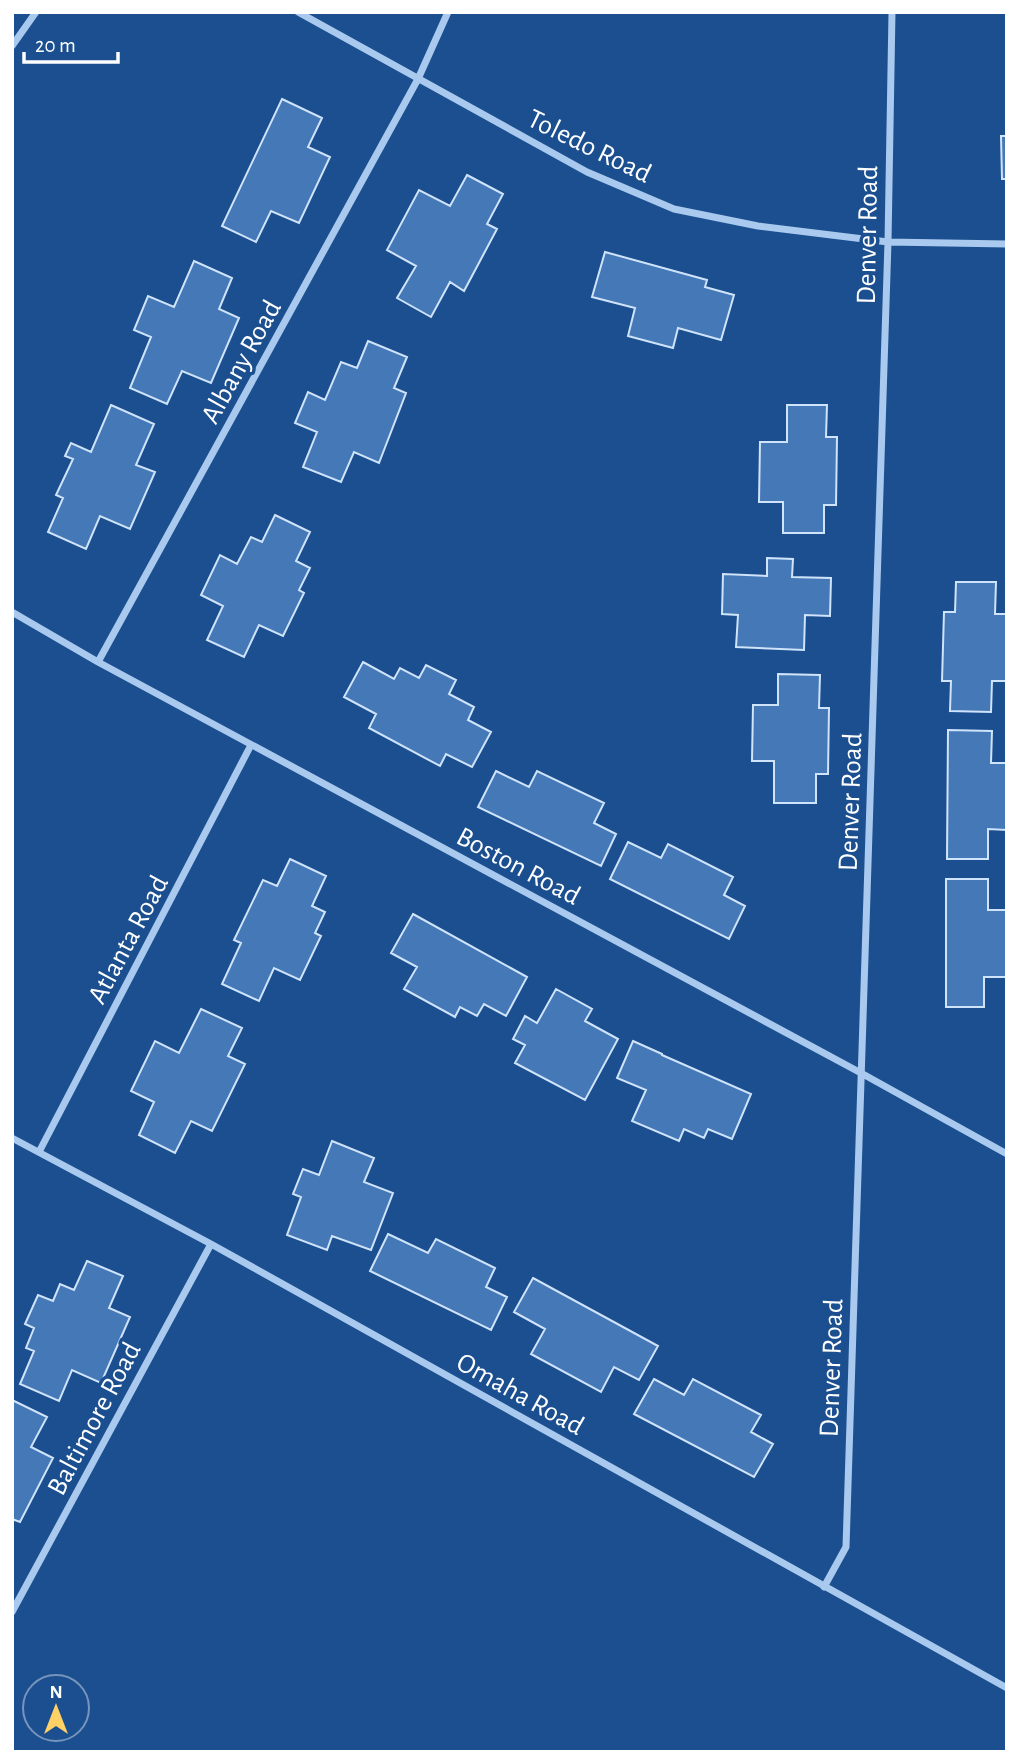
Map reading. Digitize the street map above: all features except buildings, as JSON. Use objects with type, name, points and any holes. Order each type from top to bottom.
[{"type":"street","points":[[12,46],[36,12]]},
{"type":"street","name":"Toledo Road","points":[[298,12],[587,172],[674,209],[758,226],[888,242],[1007,244]]},
{"type":"street","name":"Albany Road","points":[[98,662],[418,79],[448,12]]},
{"type":"street","name":"Denver Road","points":[[824,1587],[846,1547],[888,242],[892,12]]},
{"type":"street","name":"Boston Road","points":[[12,612],[98,662],[1007,1154]]},
{"type":"street","name":"Atlanta Road","points":[[39,1152],[251,745]]},
{"type":"street","name":"Omaha Road","points":[[12,1138],[211,1244],[1007,1688]]},
{"type":"street","name":"Baltimore Road","points":[[12,1612],[211,1244]]}]
